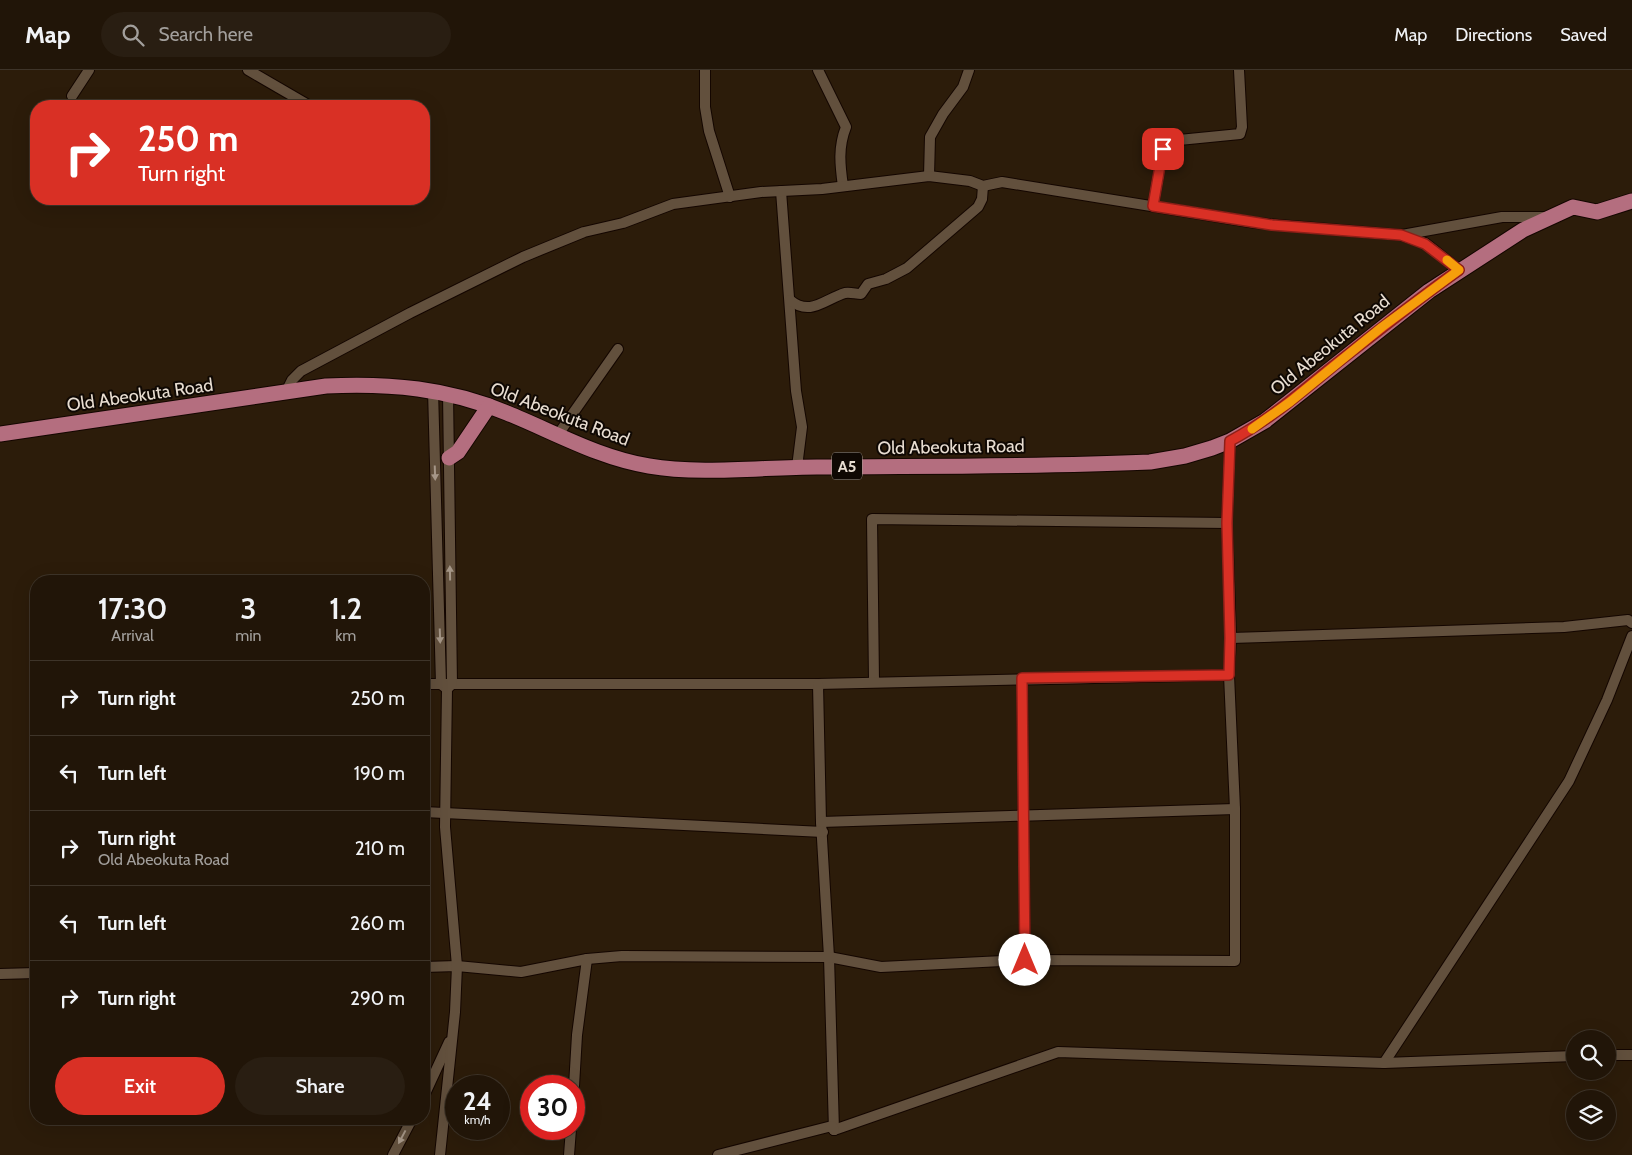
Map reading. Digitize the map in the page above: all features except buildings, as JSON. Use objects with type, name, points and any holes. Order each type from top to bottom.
[{"type":"highway","name":"Old Abeokuta Road","points":[[0,434],[326,386],[366,384],[440,392],[489,406],[557,436],[618,459],[650,466],[684,469],[1150,462],[1185,456],[1230,441],[1265,421],[1382,327],[1459,270],[1498,245],[1548,217],[1573,207],[1597,212],[1632,201]]},
{"type":"highway","points":[[441,457],[458,452],[489,406]]},
{"type":"street","points":[[72,96],[89,70]]},
{"type":"street","points":[[248,70],[300,100]]},
{"type":"street","points":[[705,70],[705,107],[709,131],[730,197]]},
{"type":"street","points":[[818,70],[846,127],[841,139],[839,158],[842,186]]},
{"type":"street","points":[[929,176],[929,149],[932,132],[962,88],[969,70]]},
{"type":"street","points":[[1153,206],[1163,149],[1165,141],[1170,136],[1180,140],[1240,134],[1242,127],[1239,70]]},
{"type":"street","points":[[286,392],[292,380],[301,371],[419,308],[523,257],[584,232],[622,223],[673,204],[781,191],[929,176],[970,181],[983,186],[1002,182],[1275,226],[1401,235],[1425,244],[1459,270]]},
{"type":"street","points":[[790,300],[798,307],[809,308],[846,293],[861,294],[868,284],[886,279],[907,268],[978,207],[982,199],[983,186]]},
{"type":"street","points":[[781,191],[796,391],[802,427],[797,467]]},
{"type":"street","points":[[1401,235],[1445,225],[1502,217],[1548,217]]},
{"type":"street","points":[[557,436],[618,350]]},
{"type":"street","points":[[440,392],[447,686],[445,813],[457,966],[453,1034],[440,1155]]},
{"type":"street","points":[[440,392],[441,457]]},
{"type":"street","points":[[430,967],[457,966],[521,972],[587,959],[622,956],[829,957],[882,967],[1025,960],[1235,961],[1235,809],[1229,675],[1227,523],[1230,441]]},
{"type":"street","points":[[874,681],[872,519],[1227,523]]},
{"type":"street","points":[[1230,638],[1564,627],[1628,620],[1632,622]]},
{"type":"street","points":[[1384,1063],[1569,781],[1607,700],[1632,636]]},
{"type":"street","points":[[430,685],[447,686],[818,684],[874,681],[1229,675]]},
{"type":"street","points":[[1022,678],[1025,960]]},
{"type":"street","points":[[818,684],[834,1130]]},
{"type":"street","points":[[430,812],[822,827],[1024,816],[1235,809]]},
{"type":"street","points":[[575,1075],[577,1035],[587,959]]},
{"type":"street","points":[[0,974],[30,973]]},
{"type":"street","points":[[430,1083],[453,1034]]},
{"type":"street","points":[[834,1130],[1058,1052],[1384,1063],[1566,1056]]},
{"type":"street","points":[[1616,1055],[1632,1055]]},
{"type":"street","points":[[393,1155],[409,1125]]},
{"type":"street","points":[[718,1155],[832,1126],[834,1130]]},
{"type":"street","points":[[569,1155],[570,1140]]},
{"type":"slow traffic","points":[[1252,429],[1290,402],[1382,327],[1459,270],[1447,260]]},
{"type":"route","points":[[1025,960],[1022,678],[1229,675],[1227,523],[1230,441],[1265,421],[1382,327],[1459,270],[1425,244],[1401,235],[1303,229],[1201,215],[1153,206],[1163,149]]}]
